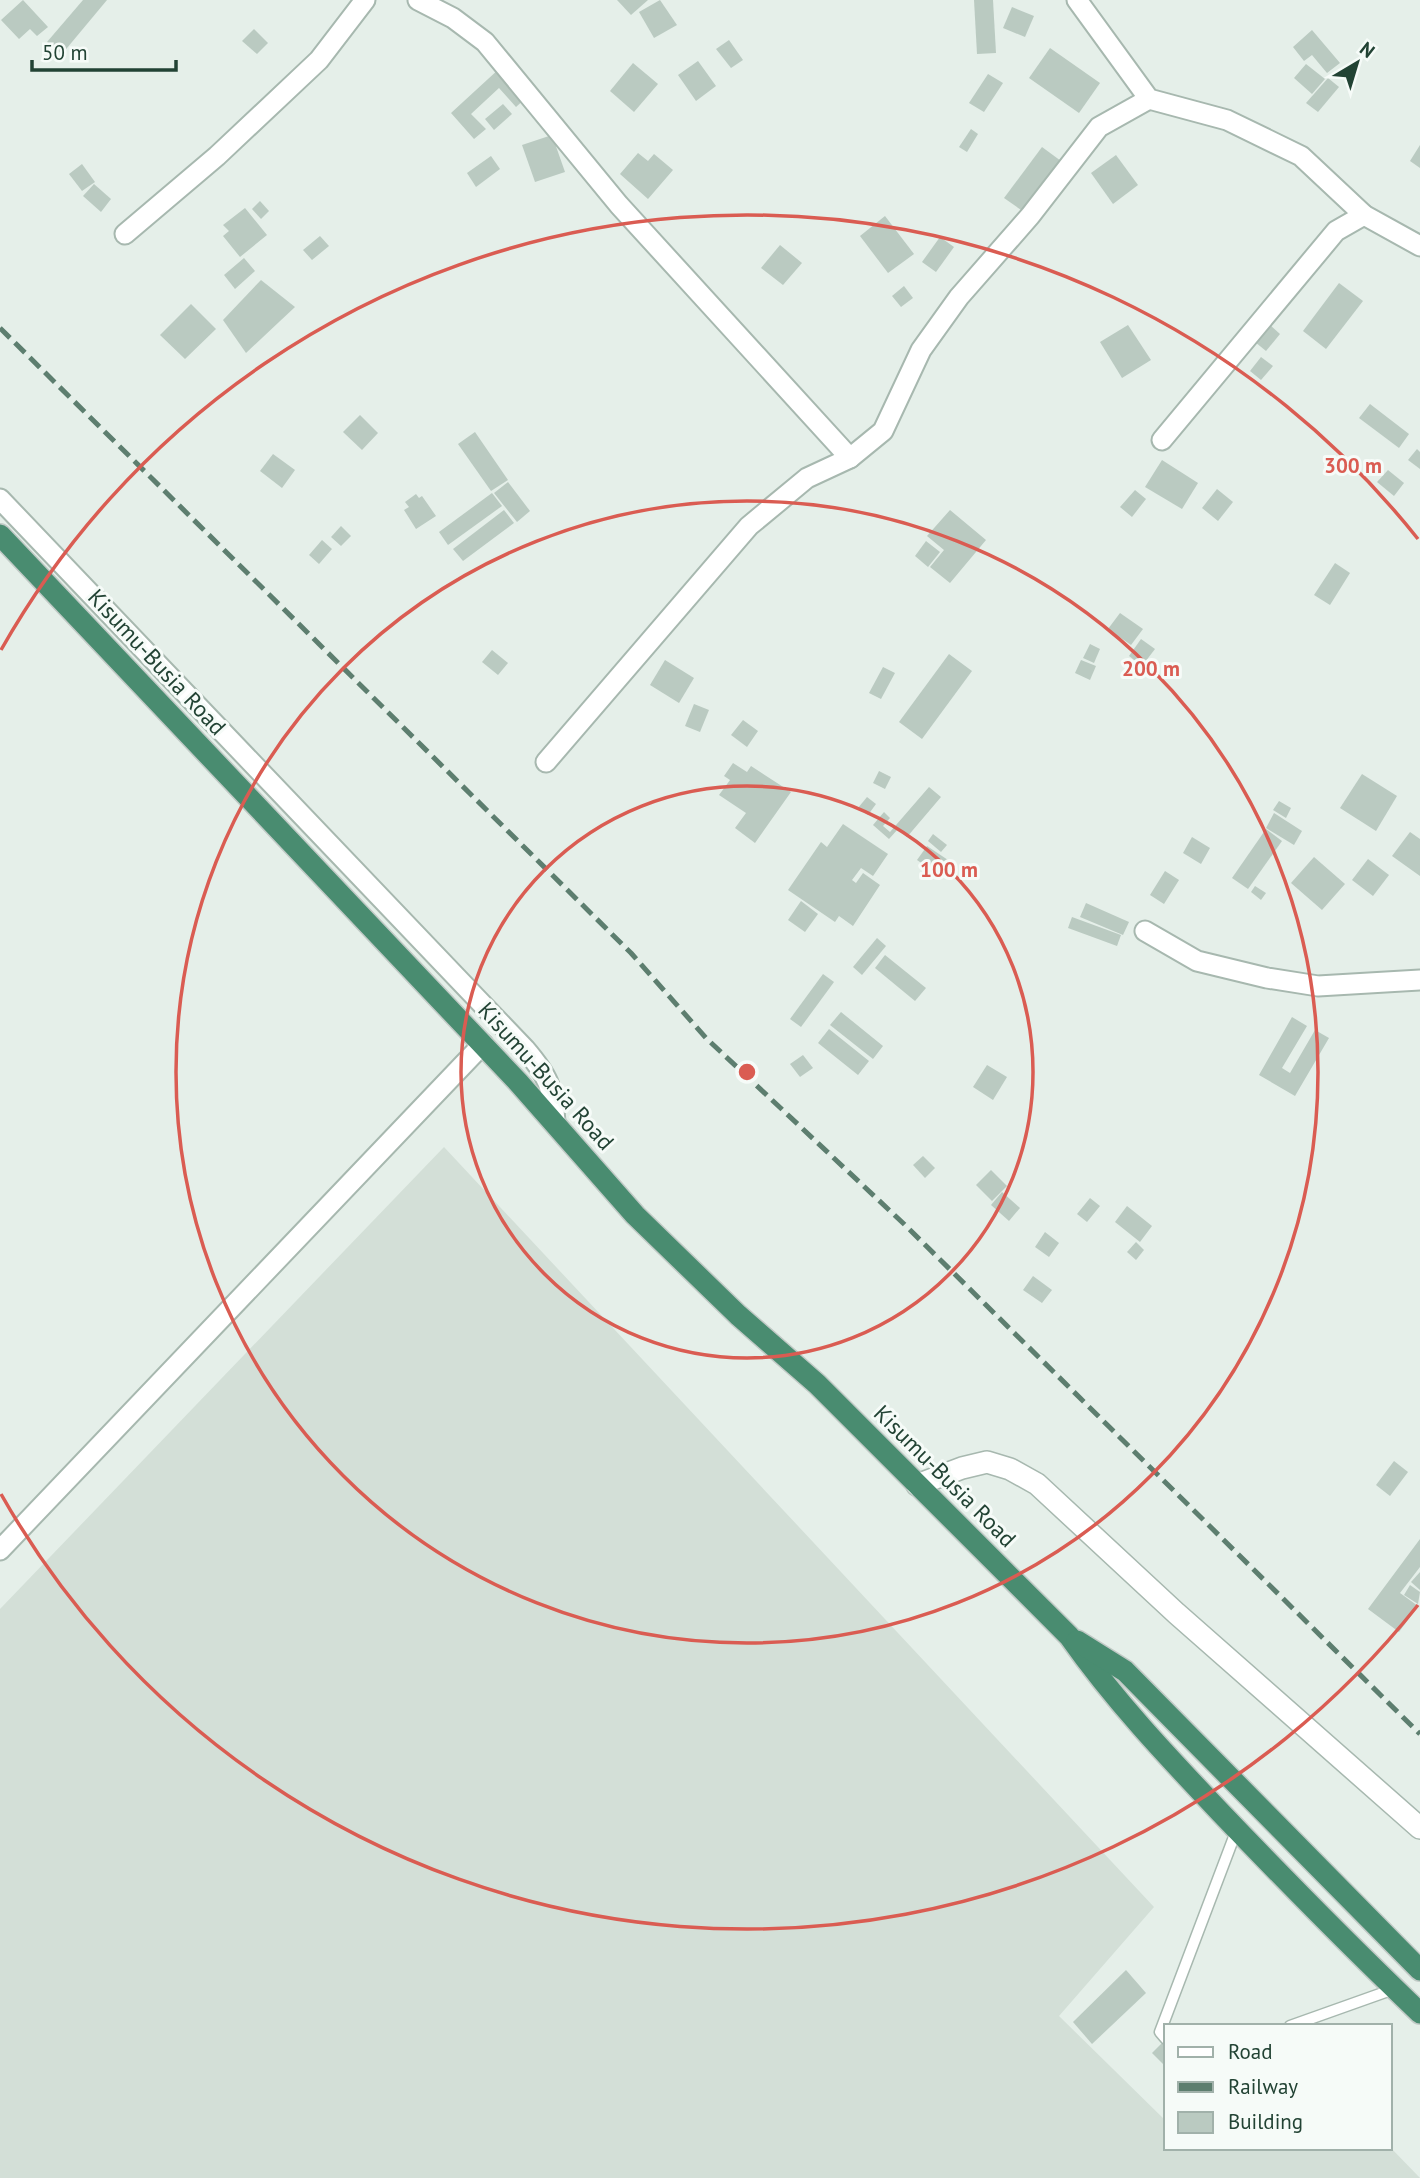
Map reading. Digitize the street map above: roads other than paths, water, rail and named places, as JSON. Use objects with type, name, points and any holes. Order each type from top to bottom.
[{"type":"highway","name":"Kisumu-Busia Road","points":[[0,535],[483,1044],[635,1215],[738,1315],[817,1384],[1069,1636]]},
{"type":"highway","points":[[1069,1636],[1102,1682],[1237,1829],[1420,2013]]},
{"type":"highway","points":[[1069,1636],[1125,1671],[1420,1970]]},
{"type":"street","points":[[125,234],[217,156],[318,60],[365,0]]},
{"type":"street","points":[[418,0],[453,18],[485,42],[619,205],[849,458]]},
{"type":"street","points":[[1077,0],[1149,99],[1227,120],[1301,156],[1364,215],[1420,246]]},
{"type":"street","points":[[546,762],[749,526],[807,478],[849,458],[883,431],[920,349],[959,297],[1030,216],[1099,127],[1149,99]]},
{"type":"street","points":[[1162,440],[1336,231],[1364,215]]},
{"type":"street","points":[[0,499],[525,1049],[542,1069],[553,1089],[555,1122]]},
{"type":"street","points":[[1145,930],[1197,961],[1253,975],[1318,986],[1420,980]]},
{"type":"street","points":[[0,1550],[483,1044]]},
{"type":"street","points":[[917,1485],[962,1468],[987,1462],[1010,1469],[1038,1484],[1176,1613],[1420,1828]]},
{"type":"lane","points":[[1164,2037],[1160,2032],[1237,1829]]},
{"type":"lane","points":[[1295,2024],[1394,1988]]},
{"type":"railway","points":[[0,328],[631,953],[706,1038],[904,1224],[1420,1734]]}]
